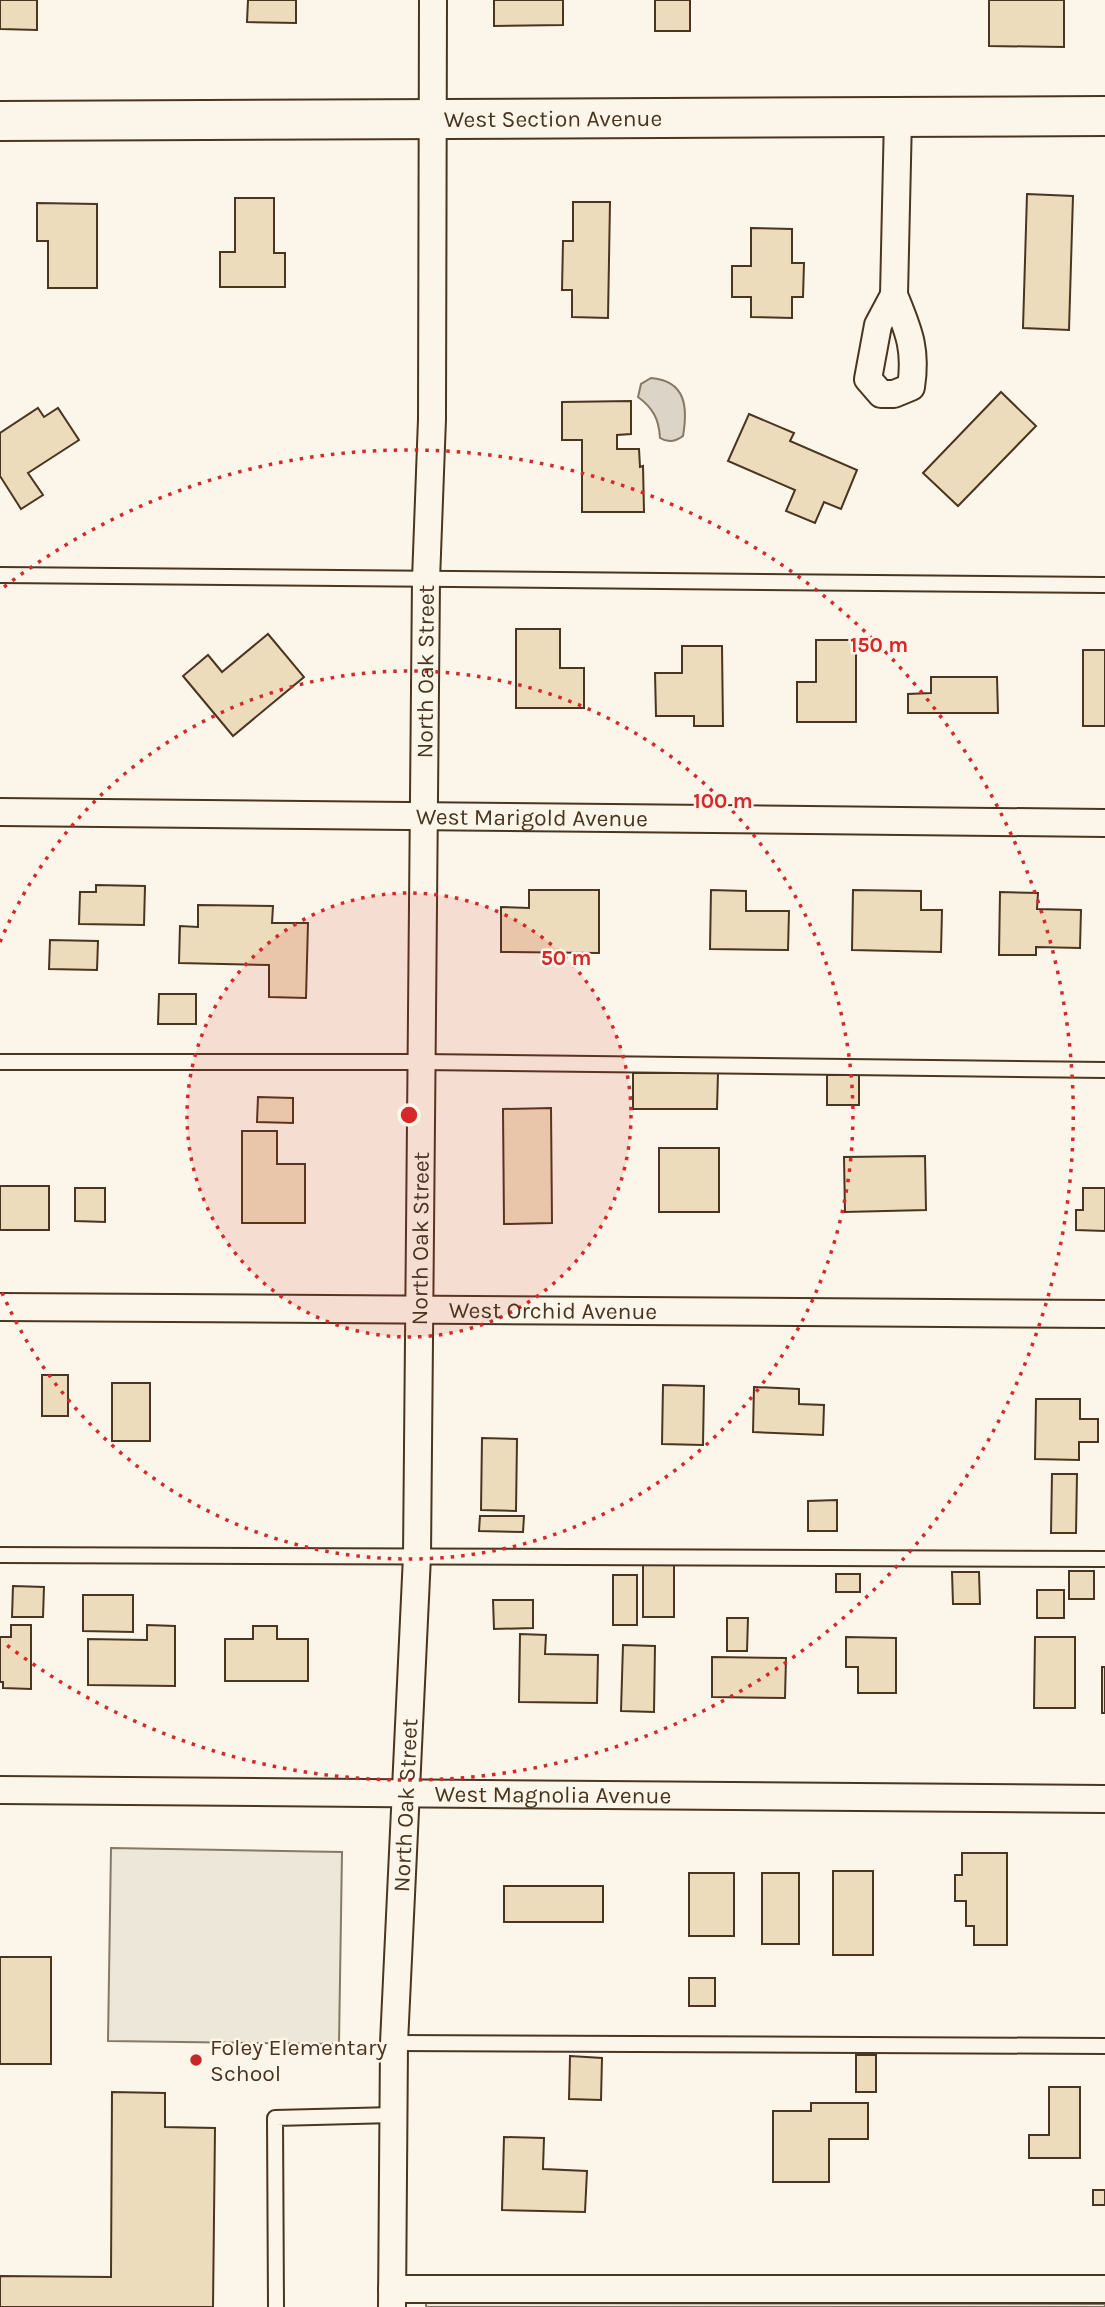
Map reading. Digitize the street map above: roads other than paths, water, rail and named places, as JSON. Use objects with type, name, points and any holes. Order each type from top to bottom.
[{"type":"street","name":"North Oak Street","points":[[392,2298],[394,2043],[418,1556],[426,580],[432,419],[433,0]]},
{"type":"street","name":"West Section Avenue","points":[[0,121],[1105,116]]},
{"type":"street","points":[[894,295],[898,117]]},
{"type":"street","name":"West Marigold Avenue","points":[[0,813],[1105,823]]},
{"type":"street","name":"West Orchid Avenue","points":[[0,1307],[1105,1314]]},
{"type":"street","name":"West Magnolia Avenue","points":[[0,1790],[1105,1799]]},
{"type":"street","points":[[392,2298],[1105,2289]]},
{"type":"lane","points":[[0,575],[1105,586]]},
{"type":"lane","points":[[0,1062],[422,1062],[1105,1070]]},
{"type":"lane","points":[[0,1555],[1105,1559]]},
{"type":"lane","points":[[394,2043],[1105,2046]]},
{"type":"lane","points":[[276,2307],[275,2118],[394,2115]]},
{"type":"place","name":"Foley Elementary School","points":[[196,2060]]}]
